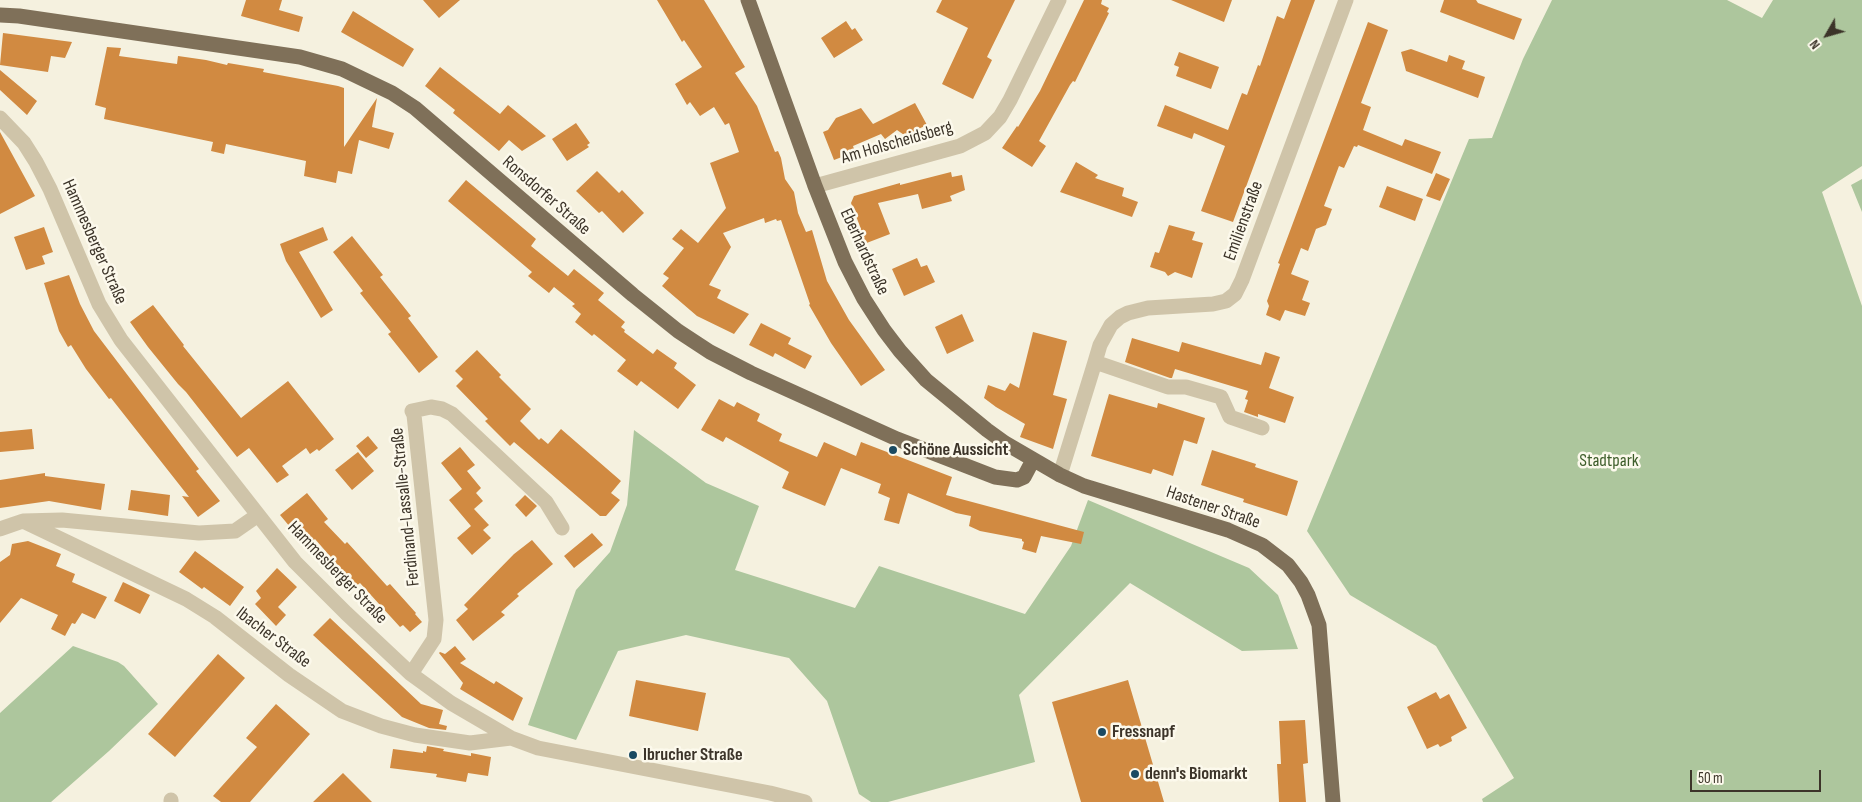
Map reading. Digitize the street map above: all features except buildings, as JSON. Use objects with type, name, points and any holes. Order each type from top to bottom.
[{"type":"main road","name":"Eberhardstraße","points":[[748,0],[844,262],[864,299],[900,351],[938,391],[987,430],[1033,460]]},
{"type":"main road","name":"Ronsdorfer Straße","points":[[0,15],[20,16],[300,57],[342,69],[392,93],[414,108],[633,295],[710,352],[751,373],[898,438],[995,477],[1017,480],[1024,476],[1033,460]]},
{"type":"main road","name":"Hastener Straße","points":[[1033,460],[1084,486],[1228,530],[1262,545],[1288,565],[1308,595],[1319,625],[1333,802]]},
{"type":"street","name":"Am Holscheidsberg","points":[[815,186],[960,146],[984,133],[1000,117],[1010,100],[1060,0]]},
{"type":"street","name":"Emilienstraße","points":[[1060,475],[1094,362],[1100,345],[1111,325],[1120,317],[1148,308],[1213,304],[1226,301],[1235,294],[1242,280],[1346,0]]},
{"type":"street","name":"Hammesberger Straße","points":[[0,118],[24,143],[40,169],[99,304],[121,340],[295,562],[411,674],[452,703],[511,738],[538,748],[770,793],[805,802]]},
{"type":"street","points":[[1094,362],[1168,387],[1186,387],[1221,397],[1230,417],[1262,428]]},
{"type":"street","name":"Ferdinand-Lassalle-Straße","points":[[411,674],[434,639],[436,620],[414,414],[412,411],[431,407],[442,409],[452,414],[546,502],[562,528]]},
{"type":"street","points":[[0,529],[22,521],[62,520],[199,533],[235,530],[258,515]]},
{"type":"street","name":"Ibacher Straße","points":[[22,521],[186,599],[214,617],[342,711],[381,726],[415,735],[470,742],[511,738]]},
{"type":"green space","name":"Stadtpark","points":[[1552,0],[1727,0],[1762,18],[1773,0],[1862,0],[1862,166],[1822,192],[1862,306],[1862,802],[1483,802],[1482,799],[1514,778],[1436,646],[1350,595],[1307,531],[1469,139],[1492,138],[1523,59]]},
{"type":"green space","points":[[1862,179],[1862,212],[1851,185]]},
{"type":"green space","points":[[634,430],[706,483],[759,506],[735,570],[855,608],[879,566],[1025,614],[1071,546],[1088,500],[1249,568],[1278,595],[1298,649],[1242,651],[1130,583],[1019,695],[1035,762],[888,802],[871,802],[859,794],[827,701],[789,658],[686,635],[618,651],[576,740],[528,725],[576,590],[610,552],[627,505]]},
{"type":"green space","points":[[73,646],[118,662],[124,666],[158,704],[109,751],[51,802],[0,802],[0,713]]},
{"type":"place","name":"Schöne Aussicht","points":[[893,450]]},
{"type":"place","name":"Fressnapf","points":[[1102,732]]},
{"type":"place","name":"Ibrucher Straße","points":[[633,755]]},
{"type":"place","name":"denn's Biomarkt","points":[[1135,774]]}]
